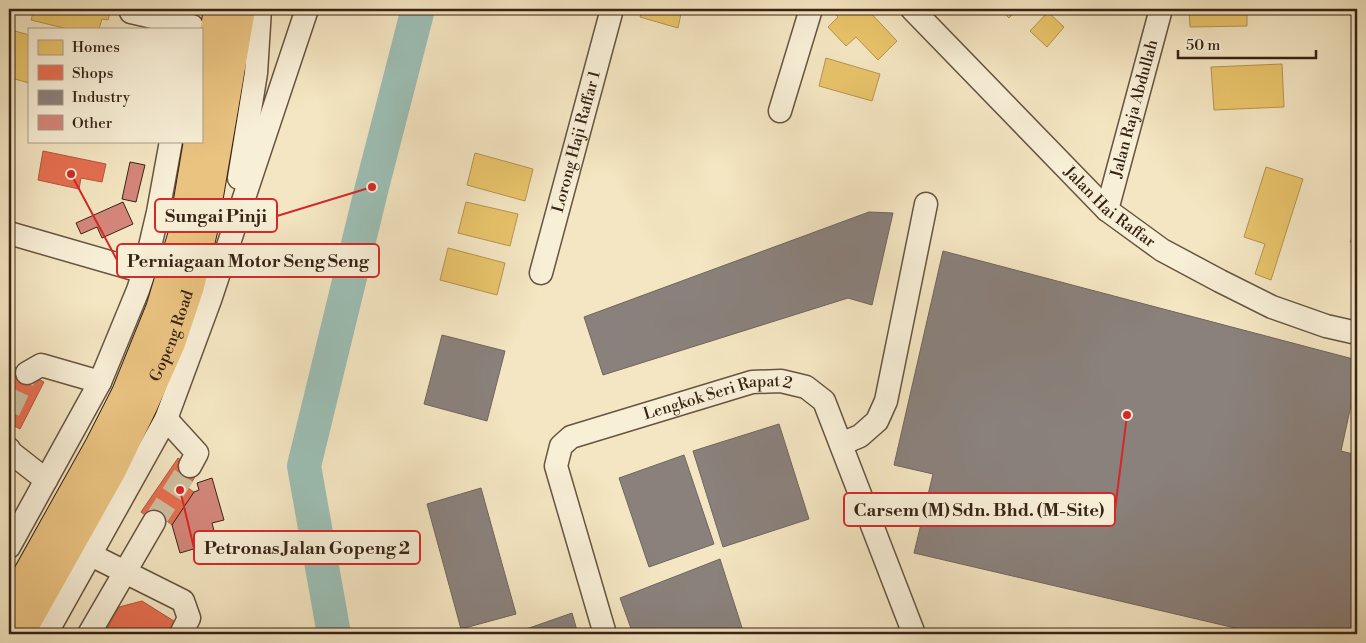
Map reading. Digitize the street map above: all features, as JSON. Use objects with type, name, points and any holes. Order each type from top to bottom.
[{"type":"highway","points":[[202,112],[218,9]]},
{"type":"highway","name":"Gopeng Road","points":[[9,608],[99,446],[135,399],[171,343],[190,286],[203,231],[241,9]]},
{"type":"highway","points":[[135,399],[182,236],[198,142]]},
{"type":"highway","name":"Gopeng Road","points":[[20,634],[112,470],[135,399]]},
{"type":"street","points":[[210,300],[234,202],[245,146],[256,73],[260,9]]},
{"type":"street","points":[[46,634],[166,420],[210,300],[307,9]]},
{"type":"street","name":"Lorong Haji Raffar 1","points":[[541,273],[612,9]]},
{"type":"street","points":[[780,111],[811,9]]},
{"type":"street","name":"Jalan Hai Raffar","points":[[912,9],[1107,210],[1162,250],[1220,281],[1272,306],[1326,326],[1357,333]]},
{"type":"street","name":"Jalan Raja Abdullah","points":[[1107,210],[1161,9]]},
{"type":"street","points":[[131,12],[193,21]]},
{"type":"street","points":[[9,547],[100,382],[144,272],[158,212],[171,142]]},
{"type":"street","points":[[841,444],[860,436],[877,421],[886,401],[926,204]]},
{"type":"street","points":[[9,233],[144,272]]},
{"type":"street","points":[[27,373],[41,365],[100,382]]},
{"type":"street","name":"Lengkok Seri Rapat 2","points":[[606,634],[556,466],[561,446],[571,437],[752,382],[781,381],[806,387],[824,401],[914,634]]},
{"type":"street","points":[[166,420],[197,453],[190,466]]},
{"type":"street","points":[[9,449],[46,480]]},
{"type":"street","points":[[89,634],[154,522]]},
{"type":"street","points":[[91,555],[183,601],[189,618],[181,634]]},
{"type":"building: Homes","points":[[34,9],[111,9],[108,20],[102,19],[99,28],[64,28],[31,20]]},
{"type":"building: Homes","points":[[643,9],[682,9],[678,28],[640,17]]},
{"type":"building: Homes","points":[[830,9],[867,9],[897,41],[878,60],[856,37],[846,46],[828,27],[838,17]]},
{"type":"building: Homes","points":[[1000,9],[1018,9],[1009,18]]},
{"type":"building: Homes","points":[[1189,9],[1247,9],[1247,26],[1190,27]]},
{"type":"building: Homes","points":[[1048,12],[1064,27],[1047,47],[1030,31]]},
{"type":"building: Homes","points":[[15,31],[28,35],[28,83],[11,78],[15,64],[9,62]]},
{"type":"building: Homes","points":[[826,58],[880,74],[872,101],[819,86]]},
{"type":"building: Homes","points":[[1282,64],[1284,107],[1214,110],[1211,67]]},
{"type":"building: Homes","points":[[475,153],[533,169],[525,201],[467,185]]},
{"type":"building: Homes","points":[[1266,167],[1303,179],[1271,280],[1255,274],[1265,244],[1244,237]]},
{"type":"building: Homes","points":[[466,202],[518,214],[510,246],[458,233]]},
{"type":"building: Homes","points":[[1357,226],[1357,245],[1350,242]]},
{"type":"building: Homes","points":[[448,248],[505,263],[497,295],[440,280]]},
{"type":"building: Shops","points":[[43,151],[106,164],[102,182],[81,178],[79,189],[38,180]]},
{"type":"building: Shops","points":[[9,364],[44,382],[20,429],[9,423]]},
{"type":"building: Shops","points":[[178,458],[198,472],[188,488],[194,492],[172,525],[167,521],[163,528],[141,512]]},
{"type":"building: Shops","points":[[142,601],[177,623],[172,634],[104,634],[119,607]]},
{"type":"building: Industry","points":[[869,212],[893,213],[872,305],[848,298],[603,375],[584,317]]},
{"type":"building: Industry","points":[[943,251],[1357,360],[1357,378],[1341,451],[1357,455],[1357,634],[1261,634],[914,553],[933,474],[894,465]]},
{"type":"building: Industry","points":[[442,335],[505,351],[487,421],[424,404]]},
{"type":"building: Industry","points":[[779,424],[809,519],[723,547],[693,451]]},
{"type":"building: Industry","points":[[684,455],[714,544],[649,567],[619,478]]},
{"type":"building: Industry","points":[[481,488],[516,614],[461,629],[427,504]]},
{"type":"building: Industry","points":[[720,559],[744,634],[633,634],[620,598]]},
{"type":"building: Industry","points":[[572,613],[578,634],[512,634]]},
{"type":"building: Other","points":[[130,162],[145,165],[136,202],[122,199]]},
{"type":"building: Other","points":[[123,202],[133,224],[102,238],[97,227],[81,234],[76,223]]},
{"type":"building: Other","points":[[212,478],[224,520],[212,523],[217,542],[180,553],[172,525],[194,492],[199,490],[197,483]]},
{"type":"waterway","points":[[334,634],[304,466],[372,187],[418,9]]},
{"type":"tunnel","points":[[9,411],[27,373]]},
{"type":"tunnel","points":[[154,522],[190,466]]},
{"type":"place","name":"Perniagaan Motor Seng Seng","points":[[71,174]]},
{"type":"place","name":"Sungai Pinji","points":[[372,187]]},
{"type":"place","name":"Carsem (M) Sdn. Bhd. (M-Site)","points":[[1127,415]]},
{"type":"place","name":"Petronas Jalan Gopeng 2","points":[[180,490]]}]
